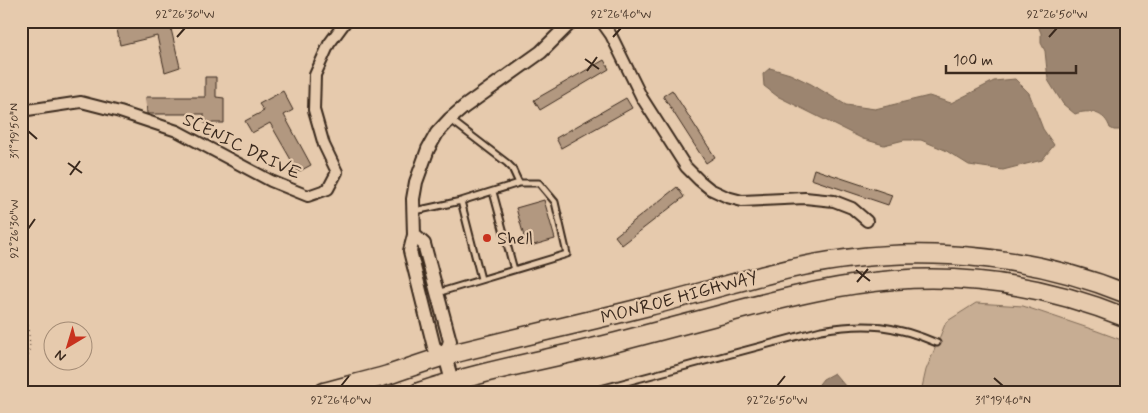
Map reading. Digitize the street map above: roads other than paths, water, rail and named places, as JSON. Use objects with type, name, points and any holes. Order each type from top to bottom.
[{"type":"highway","name":"MONROE HIGHWAY","points":[[324,392],[386,376],[445,356],[770,274],[830,262],[896,254],[988,258],[1041,267],[1127,294]]},
{"type":"highway","name":"MONROE HIGHWAY","points":[[419,392],[793,296],[840,286],[894,280],[952,278],[984,281],[1038,290],[1099,307],[1127,318]]},
{"type":"street","name":"SCENIC DRIVE","points":[[21,112],[81,102],[120,112],[177,131],[271,181],[308,196],[328,189],[337,172],[324,145],[314,110],[315,75],[328,44],[346,21]]},
{"type":"street","points":[[445,356],[434,347],[410,251],[414,235],[413,199],[421,164],[437,133],[450,119],[541,52],[572,21]]},
{"type":"street","points":[[601,21],[611,35],[642,98],[686,167],[710,189],[742,202],[805,198],[834,201],[852,208],[867,221]]},
{"type":"street","points":[[414,235],[424,244],[450,341],[445,356],[452,384]]},
{"type":"lane","points":[[450,119],[507,163],[512,168],[519,183]]},
{"type":"lane","points":[[412,212],[461,201],[519,183],[538,183],[555,202],[567,254],[437,293]]},
{"type":"lane","points":[[493,192],[496,214],[502,225],[514,270]]},
{"type":"lane","points":[[461,201],[467,223],[473,234],[473,248],[481,279]]},
{"type":"lane","points":[[467,223],[473,221]]},
{"type":"lane","points":[[496,227],[502,225]]},
{"type":"lane","points":[[499,240],[506,238]]},
{"type":"lane","points":[[473,248],[479,246]]},
{"type":"lane","points":[[502,252],[509,250]]},
{"type":"lane","points":[[476,260],[482,258]]},
{"type":"lane","points":[[589,392],[821,330],[848,326],[867,325],[894,329],[937,343]]},
{"type":"place","name":"Shell","points":[[487,238]]}]
